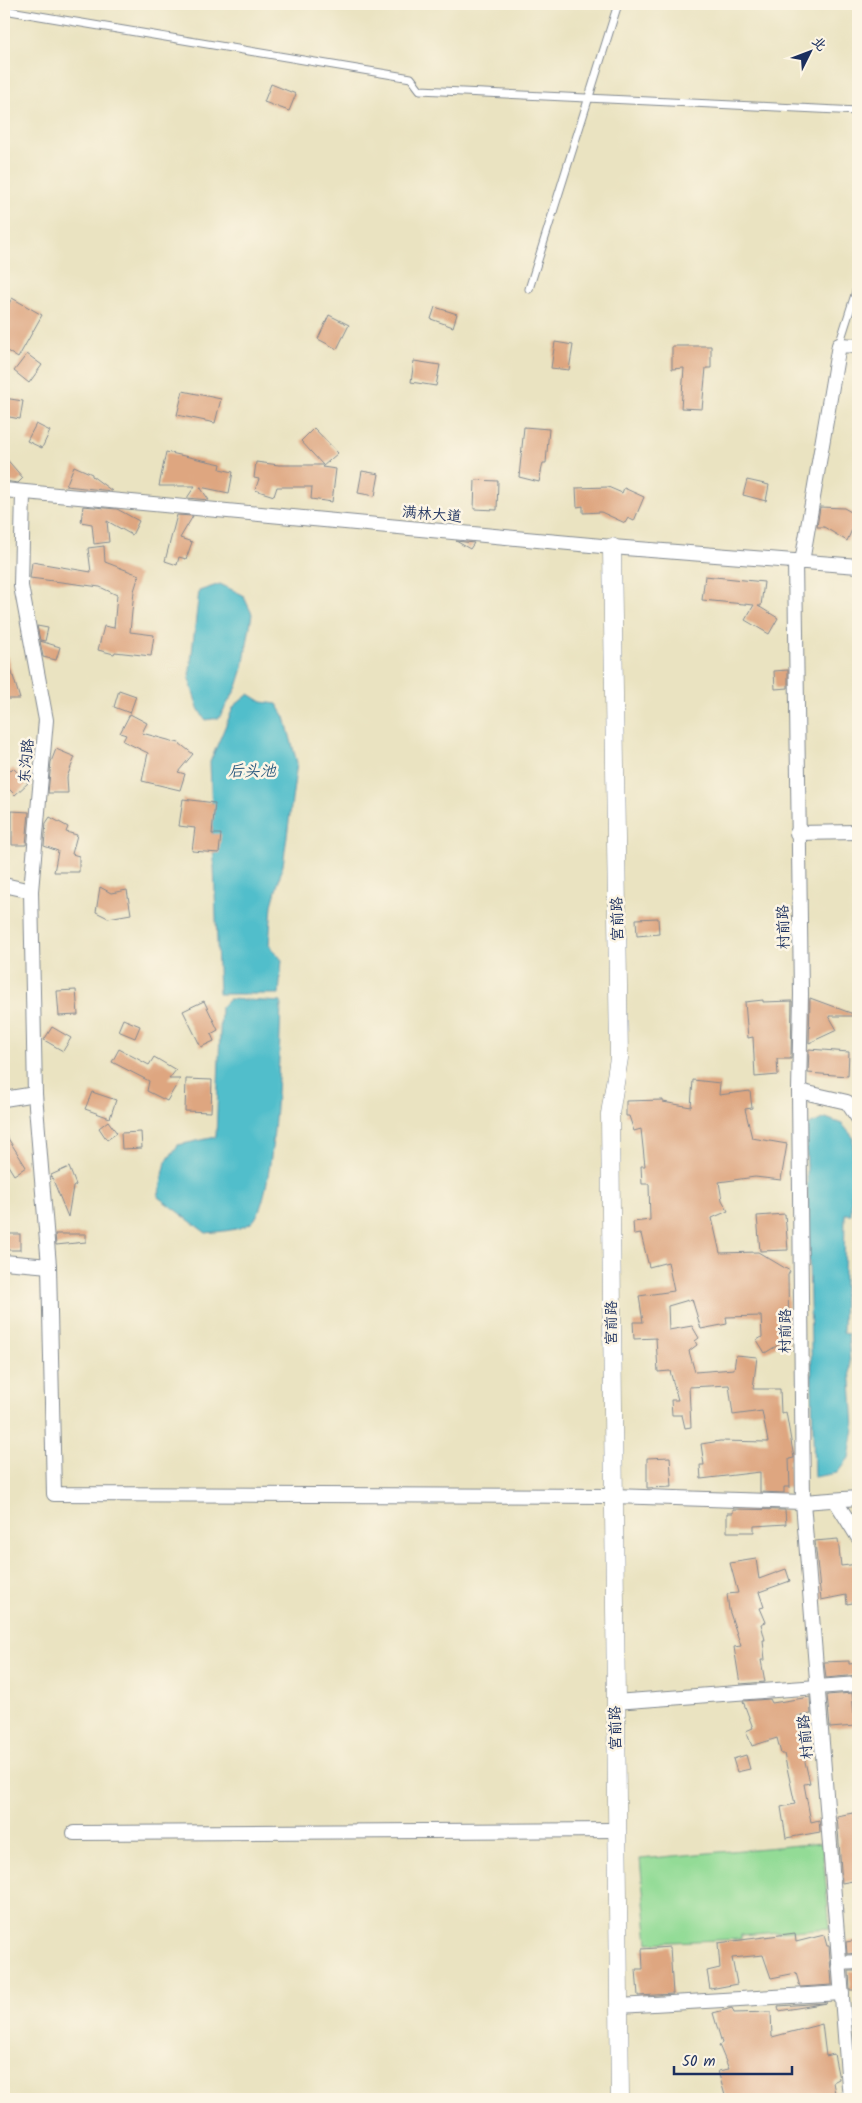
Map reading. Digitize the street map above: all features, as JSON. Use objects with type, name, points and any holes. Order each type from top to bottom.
[{"type":"street","points":[[839,345],[858,346]]},
{"type":"street","name":"村前路","points":[[839,345],[798,562],[797,833],[801,994],[799,1091],[803,1502],[850,2099]]},
{"type":"street","name":"满林大道","points":[[4,490],[612,547],[858,566]]},
{"type":"street","name":"东沟路","points":[[22,492],[21,586],[46,720],[31,892],[35,1094],[49,1266],[54,1494],[612,1496]]},
{"type":"street","name":"宫前路","points":[[612,547],[619,1058],[610,1114],[612,1496],[620,2099]]},
{"type":"street","points":[[797,833],[858,832]]},
{"type":"street","points":[[4,885],[31,892]]},
{"type":"street","points":[[799,1091],[847,1102],[858,1118]]},
{"type":"street","points":[[4,1099],[35,1094]]},
{"type":"street","points":[[4,1262],[49,1266]]},
{"type":"street","points":[[612,1496],[803,1502],[858,1498]]},
{"type":"street","points":[[835,1500],[858,1537]]},
{"type":"street","points":[[615,1702],[858,1684]]},
{"type":"street","points":[[74,1833],[617,1830]]},
{"type":"street","points":[[839,1963],[858,1962]]},
{"type":"street","points":[[619,2006],[842,1993]]},
{"type":"lane","points":[[529,289],[618,4]]},
{"type":"lane","points":[[4,10],[411,78],[420,90],[858,111]]},
{"type":"lane","points":[[839,345],[858,285]]},
{"type":"green space","points":[[822,1843],[830,1928],[741,1935],[741,1939],[648,1943],[640,1859]]},
{"type":"water","points":[[220,584],[243,595],[252,614],[243,668],[237,687],[219,718],[205,720],[198,708],[189,679],[199,591]]},
{"type":"water","name":"后头池","points":[[249,694],[262,702],[277,704],[285,717],[297,763],[283,865],[272,905],[269,945],[282,960],[279,994],[219,994],[210,762],[234,706]]},
{"type":"water","points":[[229,999],[281,1002],[275,1119],[266,1186],[259,1210],[251,1223],[246,1226],[206,1233],[158,1197],[166,1162],[178,1145],[216,1137],[221,1007]]},
{"type":"water","points":[[826,1118],[842,1124],[853,1137],[851,1214],[845,1214],[843,1333],[848,1334],[854,1428],[849,1458],[837,1473],[814,1477],[806,1126]]},
{"type":"building","points":[[271,84],[296,94],[289,111],[264,102]]},
{"type":"building","points":[[12,298],[42,315],[18,358],[4,349],[4,313]]},
{"type":"building","points":[[435,307],[457,314],[453,327],[431,319]]},
{"type":"building","points":[[329,315],[349,325],[337,349],[318,339]]},
{"type":"building","points":[[555,342],[573,345],[569,370],[551,368]]},
{"type":"building","points":[[672,346],[711,346],[711,368],[706,368],[702,409],[681,408],[684,368],[672,369]]},
{"type":"building","points":[[27,354],[42,365],[29,383],[14,371]]},
{"type":"building","points":[[414,361],[440,365],[436,386],[411,382]]},
{"type":"building","points":[[183,391],[221,399],[215,423],[177,415]]},
{"type":"building","points":[[4,398],[23,401],[20,419],[4,416]]},
{"type":"building","points":[[36,424],[50,431],[42,448],[27,441]]},
{"type":"building","points":[[524,427],[549,429],[546,463],[543,463],[539,482],[519,477]]},
{"type":"building","points":[[314,428],[338,453],[322,467],[336,469],[332,502],[311,499],[312,487],[277,487],[274,496],[255,490],[259,479],[254,478],[256,462],[279,465],[323,465],[301,441]]},
{"type":"building","points":[[166,452],[221,464],[220,469],[233,472],[229,493],[200,487],[209,500],[187,498],[195,486],[159,486]]},
{"type":"building","points":[[4,456],[23,478],[18,483],[4,481]]},
{"type":"building","points":[[74,466],[92,474],[92,476],[112,491],[66,486]]},
{"type":"building","points":[[362,471],[379,474],[375,496],[358,493]]},
{"type":"building","points":[[475,480],[498,481],[497,510],[474,509]]},
{"type":"building","points":[[747,480],[769,485],[766,501],[743,495]]},
{"type":"building","points":[[608,487],[622,493],[624,488],[644,497],[634,521],[628,518],[625,523],[601,512],[583,513],[583,506],[577,507],[576,488]]},
{"type":"building","points":[[83,506],[117,509],[139,521],[132,535],[107,521],[109,542],[94,544],[92,524],[81,522]]},
{"type":"building","points":[[820,507],[844,508],[858,516],[847,541],[824,527],[817,527]]},
{"type":"building","points":[[177,515],[193,516],[180,538],[192,542],[186,559],[179,557],[177,565],[165,561]]},
{"type":"building","points":[[456,541],[474,543],[470,549]]},
{"type":"building","points":[[104,546],[105,562],[139,575],[134,591],[130,632],[154,635],[151,656],[115,652],[114,654],[98,650],[104,626],[114,628],[117,595],[100,587],[30,578],[32,562],[91,572],[88,548]]},
{"type":"building","points":[[705,576],[764,582],[761,606],[758,606],[778,618],[769,634],[745,620],[754,605],[702,600]]},
{"type":"building","points":[[37,626],[48,628],[45,641],[40,640]]},
{"type":"building","points":[[40,641],[60,647],[56,660],[43,657]]},
{"type":"building","points":[[7,656],[20,699],[4,699],[4,657]]},
{"type":"building","points":[[788,670],[788,688],[775,689],[774,671]]},
{"type":"building","points":[[119,690],[136,696],[130,713],[114,707]]},
{"type":"building","points":[[130,714],[147,723],[142,733],[179,743],[193,754],[178,772],[185,774],[180,790],[142,781],[148,753],[123,741],[126,735],[120,733]]},
{"type":"building","points":[[56,749],[75,757],[67,777],[68,793],[48,793],[51,762]]},
{"type":"building","points":[[13,768],[28,783],[15,795],[4,784],[4,777]]},
{"type":"building","points":[[183,799],[215,803],[212,834],[221,834],[219,853],[192,851],[195,828],[179,826]]},
{"type":"building","points":[[12,811],[29,812],[26,845],[12,845]]},
{"type":"building","points":[[50,817],[68,827],[66,832],[77,835],[72,854],[79,856],[79,872],[54,872],[58,851],[44,846],[46,823]]},
{"type":"building","points":[[100,887],[111,893],[127,890],[131,914],[108,918],[96,912]]},
{"type":"building","points":[[658,918],[659,934],[637,936],[636,919]]},
{"type":"building","points":[[76,990],[78,1015],[59,1016],[57,991]]},
{"type":"building","points":[[810,998],[856,1015],[829,1016],[837,1030],[809,1043]]},
{"type":"building","points":[[763,1000],[763,1002],[792,1001],[791,1059],[777,1059],[778,1075],[755,1077],[753,1037],[748,1038],[745,1002]]},
{"type":"building","points":[[204,1001],[218,1030],[211,1034],[214,1041],[201,1047],[183,1011]]},
{"type":"building","points":[[123,1019],[140,1026],[135,1038],[118,1031]]},
{"type":"building","points":[[52,1027],[71,1038],[63,1051],[44,1040]]},
{"type":"building","points":[[119,1049],[149,1065],[154,1057],[176,1070],[169,1079],[180,1079],[167,1101],[147,1091],[149,1081],[112,1062]]},
{"type":"building","points":[[809,1049],[849,1052],[848,1076],[808,1073]]},
{"type":"building","points":[[186,1079],[212,1080],[211,1112],[185,1111]]},
{"type":"building","points":[[693,1080],[720,1083],[719,1095],[750,1091],[752,1108],[745,1109],[752,1138],[787,1144],[781,1180],[755,1177],[719,1182],[722,1200],[728,1211],[712,1218],[720,1253],[758,1252],[790,1271],[788,1275],[789,1344],[778,1345],[765,1353],[757,1340],[762,1337],[761,1316],[726,1317],[727,1324],[701,1329],[692,1299],[668,1306],[669,1330],[692,1326],[699,1338],[695,1341],[697,1345],[689,1351],[695,1372],[734,1369],[736,1355],[757,1357],[753,1389],[780,1389],[781,1413],[786,1412],[794,1458],[789,1459],[790,1487],[784,1487],[784,1493],[760,1492],[760,1472],[701,1479],[700,1465],[704,1465],[701,1444],[720,1441],[768,1442],[762,1411],[733,1415],[729,1385],[689,1387],[691,1427],[685,1428],[682,1415],[672,1415],[671,1400],[678,1400],[670,1371],[658,1372],[656,1338],[634,1339],[633,1322],[643,1322],[639,1296],[674,1291],[668,1262],[649,1267],[641,1234],[634,1235],[633,1222],[650,1220],[649,1184],[642,1184],[641,1166],[645,1166],[641,1129],[634,1131],[629,1116],[626,1116],[626,1101],[663,1100],[663,1102],[691,1107]]},
{"type":"building","points":[[92,1092],[116,1100],[110,1118],[85,1109]]},
{"type":"building","points":[[108,1121],[117,1133],[107,1140],[99,1128]]},
{"type":"building","points":[[4,1132],[26,1167],[14,1175],[4,1159]]},
{"type":"building","points":[[141,1132],[142,1148],[122,1149],[121,1133]]},
{"type":"building","points":[[69,1167],[76,1185],[73,1187],[68,1217],[51,1175]]},
{"type":"building","points":[[785,1214],[788,1250],[760,1251],[757,1216]]},
{"type":"building","points":[[4,1234],[20,1234],[20,1250],[4,1250]]},
{"type":"building","points":[[55,1234],[86,1234],[86,1242],[56,1245]]},
{"type":"building","points":[[670,1457],[672,1487],[647,1488],[647,1458]]},
{"type":"building","points":[[733,1509],[785,1510],[786,1524],[754,1526],[754,1532],[727,1532],[727,1513],[733,1513]]},
{"type":"building","points":[[838,1539],[841,1566],[858,1564],[858,1602],[847,1604],[846,1595],[821,1600],[815,1541]]},
{"type":"building","points":[[756,1559],[759,1579],[786,1569],[790,1581],[759,1592],[764,1607],[760,1608],[766,1622],[761,1624],[765,1640],[763,1640],[765,1660],[761,1660],[765,1682],[740,1684],[734,1647],[741,1646],[729,1610],[727,1594],[738,1593],[730,1563]]},
{"type":"building","points":[[849,1661],[849,1664],[858,1663],[858,1675],[826,1678],[824,1662]]},
{"type":"building","points":[[852,1693],[855,1726],[830,1728],[827,1695]]},
{"type":"building","points":[[810,1697],[811,1714],[798,1716],[806,1748],[802,1749],[810,1783],[804,1784],[811,1822],[819,1820],[820,1832],[786,1838],[781,1807],[795,1804],[784,1754],[781,1754],[777,1738],[752,1746],[746,1731],[753,1728],[743,1701],[770,1699],[772,1703]]},
{"type":"building","points":[[746,1755],[750,1769],[737,1772],[733,1759]]},
{"type":"building","points":[[858,1812],[858,1880],[842,1883],[837,1816]]},
{"type":"building","points":[[795,1933],[796,1942],[824,1935],[827,1946],[829,1946],[832,1985],[800,1987],[796,1973],[771,1978],[763,1955],[732,1958],[737,1984],[710,1989],[707,1971],[720,1968],[718,1943]]},
{"type":"building","points":[[858,1940],[858,1953],[847,1954],[846,1942]]},
{"type":"building","points":[[670,1947],[673,1994],[638,1996],[636,1969],[643,1969],[642,1949]]},
{"type":"building","points":[[849,1971],[858,1971],[858,1990],[850,1990]]},
{"type":"building","points":[[827,2003],[779,2011],[778,2006]]},
{"type":"building","points":[[732,2008],[734,2013],[771,2012],[772,2037],[822,2024],[826,2056],[834,2054],[839,2079],[833,2082],[836,2099],[726,2099],[718,2071],[729,2069],[719,2045],[722,2043],[713,2013]]}]
